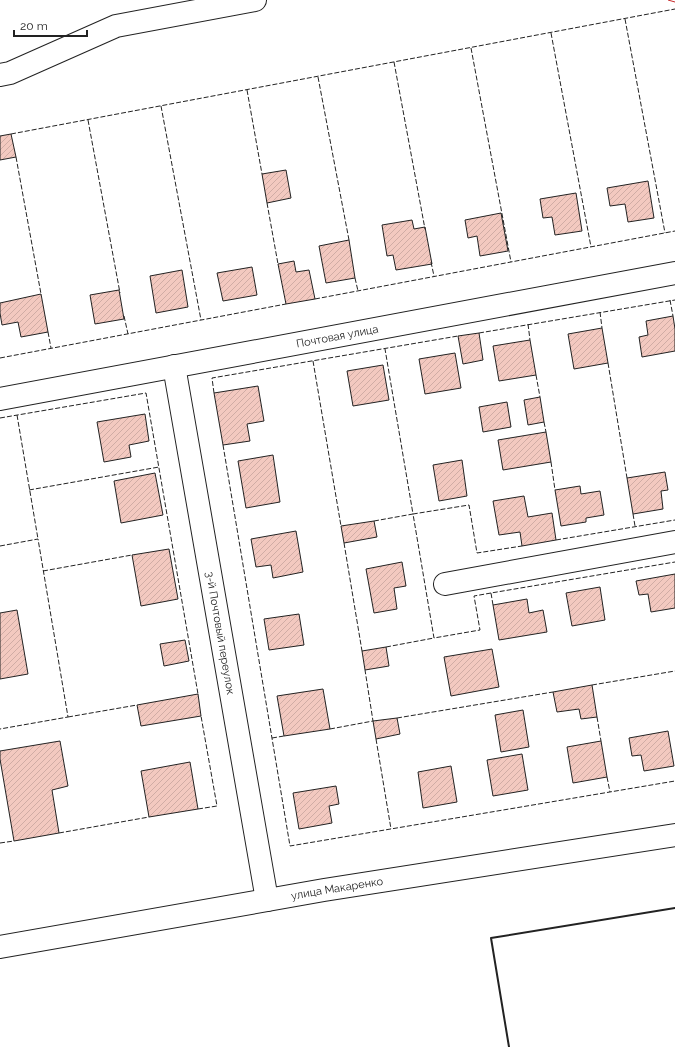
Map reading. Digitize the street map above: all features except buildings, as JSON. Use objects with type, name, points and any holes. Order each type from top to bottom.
[{"type":"street","points":[[0,75],[10,73],[116,26],[255,0]]},
{"type":"street","name":"Почтовая улица","points":[[0,399],[675,273]]},
{"type":"street","name":"3-й Почтовый переулок","points":[[174,366],[267,900]]},
{"type":"street","points":[[445,584],[675,542]]},
{"type":"street","name":"улица Макаренко","points":[[0,947],[267,900],[675,835]]},
{"type":"fence","points":[[11,134],[675,9]]},
{"type":"fence","points":[[625,19],[665,233]]},
{"type":"fence","points":[[551,33],[591,247]]},
{"type":"fence","points":[[471,48],[511,262]]},
{"type":"fence","points":[[394,62],[425,229]]},
{"type":"fence","points":[[318,77],[349,240]]},
{"type":"fence","points":[[247,90],[262,174]]},
{"type":"fence","points":[[161,106],[201,320]]},
{"type":"fence","points":[[88,120],[120,293]]},
{"type":"fence","points":[[16,157],[41,294]]},
{"type":"fence","points":[[267,203],[278,264]]},
{"type":"fence","points":[[315,299],[675,231]]},
{"type":"fence","points":[[431,262],[434,276]]},
{"type":"fence","points":[[355,278],[358,291]]},
{"type":"fence","points":[[670,300],[673,316]]},
{"type":"fence","points":[[479,333],[675,300]]},
{"type":"fence","points":[[0,358],[286,304]]},
{"type":"fence","points":[[600,312],[602,328]]},
{"type":"fence","points":[[124,316],[128,334]]},
{"type":"fence","points":[[528,324],[530,340]]},
{"type":"fence","points":[[48,332],[51,348]]},
{"type":"fence","points":[[214,393],[212,378],[458,336]]},
{"type":"fence","points":[[374,521],[413,514],[385,349]]},
{"type":"fence","points":[[313,361],[341,526]]},
{"type":"fence","points":[[608,363],[627,478]]},
{"type":"fence","points":[[536,375],[540,397]]},
{"type":"fence","points":[[0,418],[146,393],[198,694]]},
{"type":"fence","points":[[17,415],[38,539]]},
{"type":"fence","points":[[544,422],[546,432]]},
{"type":"fence","points":[[223,445],[290,846],[675,781]]},
{"type":"fence","points":[[551,462],[555,490]]},
{"type":"fence","points":[[29,490],[159,467]]},
{"type":"fence","points":[[491,593],[474,596],[480,630],[434,638],[413,514],[469,505],[477,553],[522,546]]},
{"type":"fence","points":[[633,514],[635,526]]},
{"type":"fence","points":[[556,540],[675,520]]},
{"type":"fence","points":[[0,546],[38,539],[68,717],[0,729]]},
{"type":"fence","points":[[344,543],[362,651]]},
{"type":"fence","points":[[43,571],[132,555]]},
{"type":"fence","points":[[493,605],[491,593],[675,562]]},
{"type":"fence","points":[[386,647],[434,638]]},
{"type":"fence","points":[[330,729],[373,721],[365,670]]},
{"type":"fence","points":[[592,685],[675,671]]},
{"type":"fence","points":[[397,718],[553,692]]},
{"type":"fence","points":[[68,717],[137,705]]},
{"type":"fence","points":[[198,809],[217,806],[201,716]]},
{"type":"fence","points":[[597,717],[601,741]]},
{"type":"fence","points":[[272,738],[284,736]]},
{"type":"fence","points":[[376,739],[391,829]]},
{"type":"fence","points":[[607,777],[610,792]]},
{"type":"fence","points":[[59,833],[149,817]]},
{"type":"fence","points":[[0,843],[14,841]]},
{"type":"wall","points":[[509,1047],[491,938],[675,908]]},
{"type":"power","points":[[668,0],[675,2]]}]
